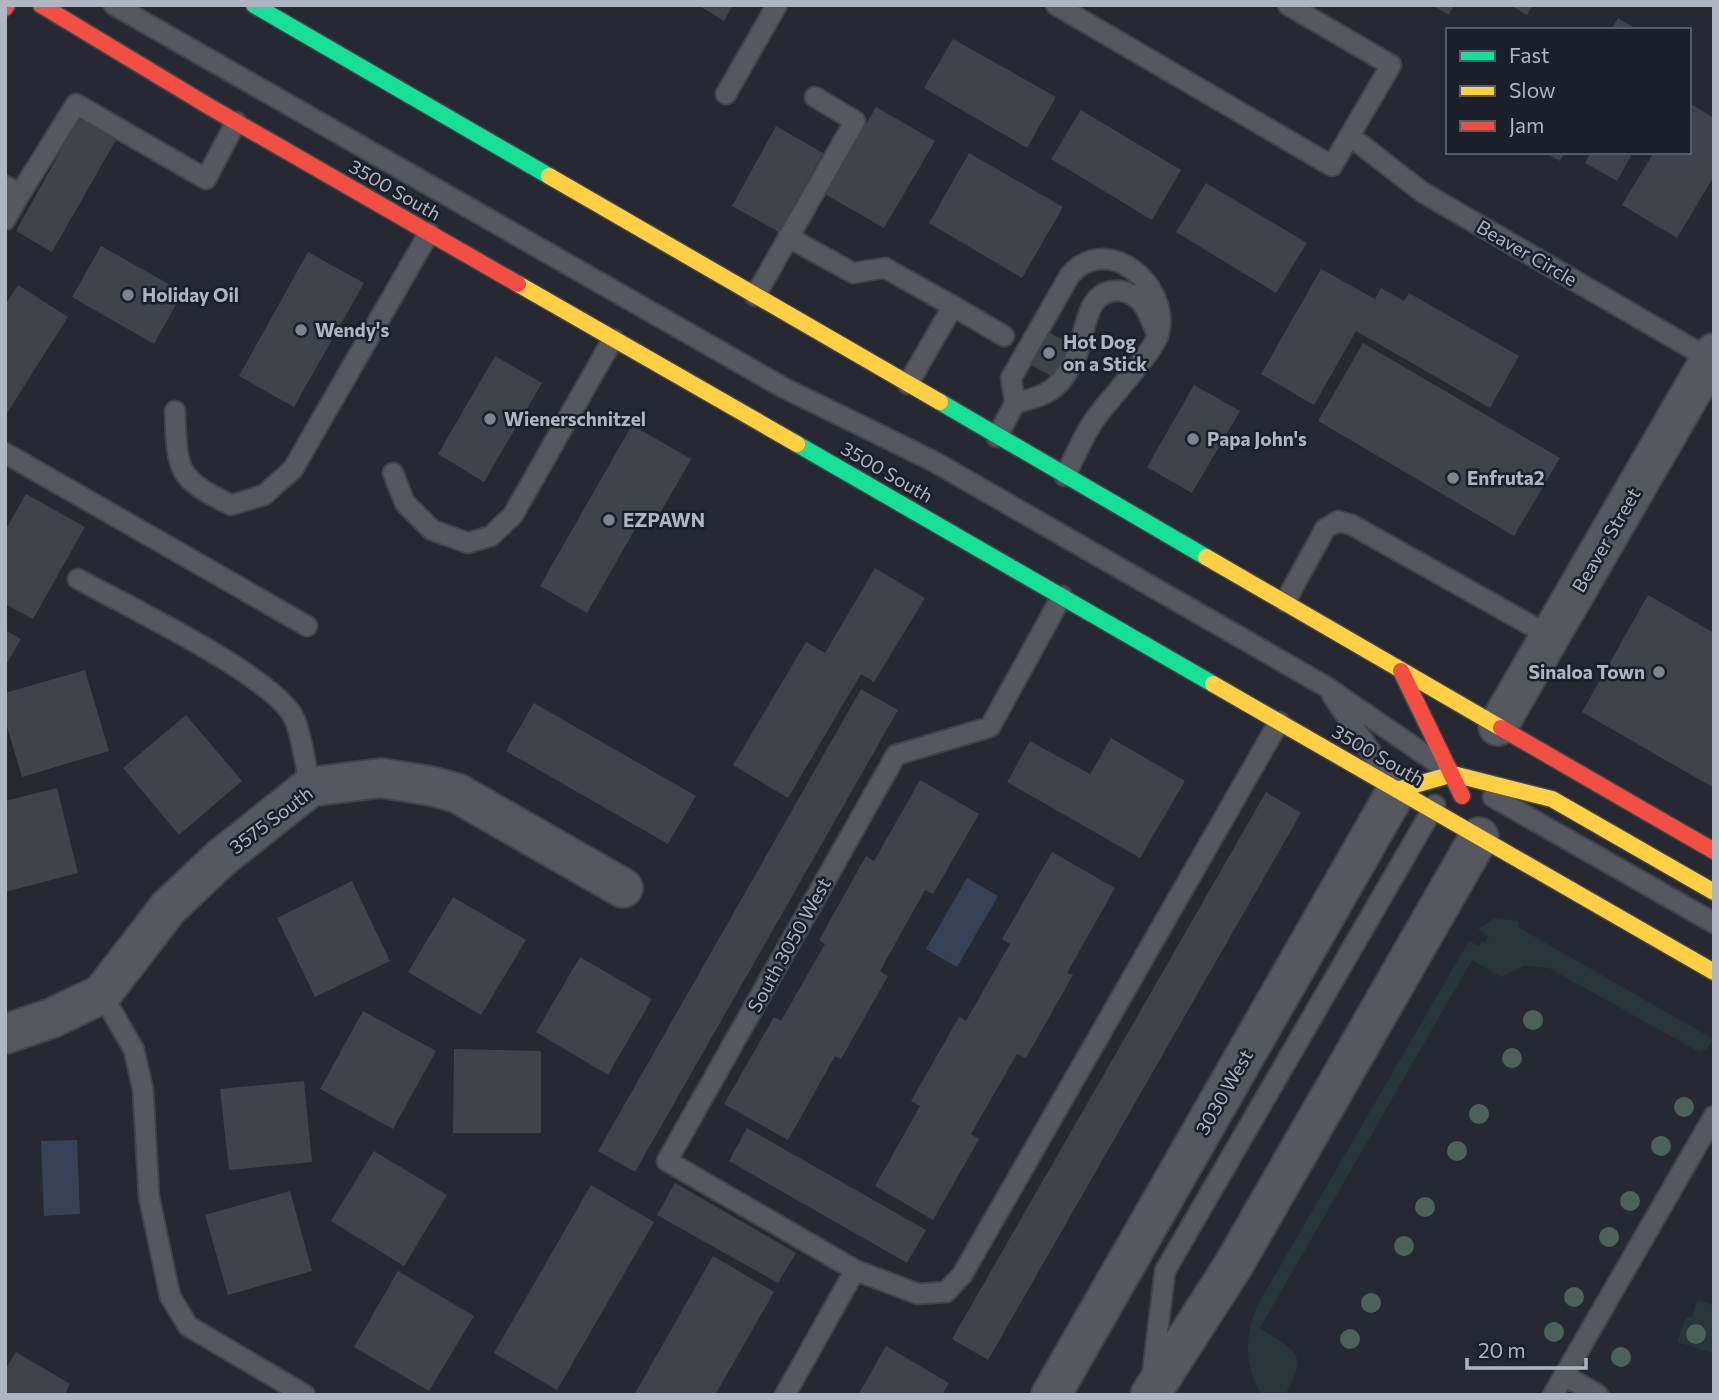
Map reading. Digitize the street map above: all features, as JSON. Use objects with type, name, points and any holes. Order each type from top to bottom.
[{"type":"main road","name":"3500 South","points":[[41,5],[236,122],[1714,972]]},
{"type":"main road","points":[[254,5],[1714,851]]},
{"type":"main road","points":[[1401,671],[1453,774],[1479,837]]},
{"type":"main road","points":[[1397,790],[1453,774],[1552,799],[1714,892]]},
{"type":"street","name":"Beaver Street","points":[[1498,726],[1712,356]]},
{"type":"street","name":"3575 South","points":[[5,1034],[52,1018],[102,994],[168,908],[231,850],[310,787],[381,778],[457,793],[623,888]]},
{"type":"street","name":"3030 West","points":[[1051,1395],[1397,790]]},
{"type":"street","points":[[1150,1395],[1233,1266],[1479,837]]},
{"type":"lane","points":[[114,5],[784,388],[933,461],[1325,686],[1453,774],[1714,923]]},
{"type":"lane","points":[[726,94],[777,5]]},
{"type":"lane","points":[[1056,5],[1332,166],[1391,65],[1288,5]]},
{"type":"lane","points":[[755,296],[855,121],[814,97]]},
{"type":"lane","points":[[5,220],[13,190],[76,104],[206,179],[236,122]]},
{"type":"lane","name":"Beaver Circle","points":[[1350,136],[1422,192],[1712,356]]},
{"type":"lane","points":[[175,411],[181,469],[196,488],[231,505],[264,495],[293,469],[429,233]]},
{"type":"lane","points":[[788,237],[853,273],[886,268],[1004,337]]},
{"type":"lane","points":[[997,437],[1015,403],[1011,378],[1046,314],[1081,263],[1098,257],[1109,260],[1146,281],[1159,301],[1161,317],[1158,337],[1094,421],[1065,476]]},
{"type":"lane","points":[[1015,403],[1037,398],[1059,383],[1079,350],[1082,326],[1091,307],[1102,295],[1118,290],[1133,294],[1146,306],[1158,337]]},
{"type":"lane","points":[[908,384],[953,306]]},
{"type":"lane","points":[[393,473],[405,503],[432,530],[468,542],[491,537],[513,515],[613,339]]},
{"type":"lane","points":[[5,453],[307,626]]},
{"type":"lane","points":[[1285,602],[1325,529],[1338,521],[1352,525],[1550,636]]},
{"type":"lane","points":[[78,579],[235,666],[266,688],[294,717],[310,787]]},
{"type":"lane","name":"South 3050 West","points":[[855,1270],[667,1161],[896,755],[989,727],[1062,596]]},
{"type":"lane","points":[[1325,686],[1397,790]]},
{"type":"lane","points":[[785,1395],[855,1270],[918,1294],[933,1295],[946,1292],[962,1275],[1279,722]]},
{"type":"lane","points":[[1150,1395],[1165,1271],[1453,774]]},
{"type":"lane","points":[[102,994],[134,1050],[143,1090],[149,1197],[170,1296],[188,1326],[305,1395]]},
{"type":"lane","points":[[1553,1395],[1714,1116]]},
{"type":"lane","points":[[1564,1375],[1598,1395]]},
{"type":"shaded area","points":[[1495,918],[1518,921],[1518,927],[1713,1039],[1707,1049],[1699,1052],[1549,968],[1524,966],[1501,977],[1472,960],[1260,1328],[1290,1348],[1297,1361],[1297,1369],[1285,1395],[1262,1395],[1252,1373],[1248,1351],[1250,1328],[1257,1306],[1469,941],[1479,946],[1481,941],[1485,943],[1489,936],[1478,929]]},
{"type":"shaded area","points":[[1697,1300],[1714,1305],[1714,1353],[1677,1342],[1686,1317],[1692,1317]]},
{"type":"water","points":[[967,878],[998,896],[957,967],[926,949]]},
{"type":"water","points":[[77,1140],[80,1214],[44,1216],[41,1141]]},
{"type":"building","points":[[698,5],[733,5],[724,21]]},
{"type":"building","points":[[1432,5],[1454,5],[1449,15]]},
{"type":"building","points":[[1510,5],[1533,5],[1527,15]]},
{"type":"building","points":[[1618,18],[1635,28],[1612,28]]},
{"type":"building","points":[[953,39],[1056,97],[1027,148],[924,88]]},
{"type":"building","points":[[1691,104],[1714,118],[1714,176],[1677,238],[1622,205],[1653,154],[1691,154]]},
{"type":"building","points":[[876,107],[935,141],[884,228],[825,194]]},
{"type":"building","points":[[1081,110],[1181,170],[1152,220],[1051,159]]},
{"type":"building","points":[[80,116],[117,138],[52,252],[16,231]]},
{"type":"building","points":[[776,126],[823,153],[779,232],[732,206]]},
{"type":"building","points":[[969,153],[1063,207],[1022,278],[929,223]]},
{"type":"building","points":[[1548,154],[1564,154],[1560,161]]},
{"type":"building","points":[[1590,154],[1632,154],[1617,181],[1585,163]]},
{"type":"building","points":[[1206,183],[1307,243],[1276,293],[1176,232]]},
{"type":"building","name":"Holiday Oil","points":[[101,246],[183,292],[154,344],[72,297]]},
{"type":"building","name":"Wendy's","points":[[308,252],[364,283],[294,407],[239,376]]},
{"type":"building","points":[[1321,269],[1375,299],[1381,288],[1404,301],[1409,293],[1519,356],[1490,408],[1356,331],[1314,405],[1261,374]]},
{"type":"building","points":[[18,285],[68,317],[5,416],[5,305]]},
{"type":"building","name":"Hot Dog on a Stick","points":[[1042,329],[1073,345],[1055,378],[1024,361]]},
{"type":"building","points":[[1363,343],[1560,458],[1514,536],[1318,421]]},
{"type":"building","name":"Wienerschnitzel","points":[[495,356],[542,383],[484,482],[438,454]]},
{"type":"building","name":"Papa John's","points":[[1194,385],[1240,411],[1192,493],[1147,467]]},
{"type":"building","name":"EZPAWN","points":[[632,425],[691,459],[654,524],[642,517],[587,613],[540,586]]},
{"type":"building","points":[[26,494],[85,527],[33,619],[5,604],[5,531]]},
{"type":"building","points":[[875,568],[925,598],[874,682],[861,674],[788,798],[733,765],[806,642],[825,653]]},
{"type":"building","name":"Sinaloa Town","points":[[1648,595],[1714,633],[1714,788],[1582,712]]},
{"type":"building","points":[[5,630],[21,639],[5,667]]},
{"type":"building","points":[[85,670],[109,751],[22,777],[5,720],[5,693]]},
{"type":"building","points":[[861,689],[898,710],[635,1172],[598,1151]]},
{"type":"building","points":[[534,703],[696,796],[668,844],[506,751]]},
{"type":"building","points":[[186,715],[242,781],[179,835],[123,768]]},
{"type":"building","points":[[1111,738],[1185,781],[1140,858],[1007,782],[1030,741],[1090,774]]},
{"type":"building","points":[[920,780],[979,814],[933,894],[925,890],[880,971],[888,976],[841,1059],[835,1056],[788,1140],[724,1104],[774,1017],[781,1021],[825,944],[819,940],[866,856],[874,861]]},
{"type":"building","points":[[57,788],[78,873],[5,892],[5,801]]},
{"type":"building","points":[[1266,792],[1301,813],[988,1360],[952,1339]]},
{"type":"building","points":[[1052,852],[1115,888],[1067,973],[1073,975],[1026,1058],[1017,1054],[971,1134],[979,1139],[933,1220],[875,1186],[920,1106],[911,1101],[959,1017],[966,1021],[1010,944],[1002,939]]},
{"type":"building","points":[[352,881],[390,961],[315,997],[277,918]]},
{"type":"building","points":[[453,897],[526,940],[481,1015],[408,972]]},
{"type":"building","points":[[580,957],[652,999],[608,1075],[536,1032]]},
{"type":"building","points":[[363,1011],[436,1051],[393,1129],[320,1089]]},
{"type":"building","points":[[454,1049],[541,1051],[541,1133],[453,1133]]},
{"type":"building","points":[[304,1081],[312,1162],[229,1170],[220,1089]]},
{"type":"building","points":[[747,1128],[926,1230],[907,1263],[729,1161]]},
{"type":"building","points":[[374,1151],[447,1195],[404,1266],[331,1221]]},
{"type":"building","points":[[675,1183],[796,1253],[778,1283],[657,1215]]},
{"type":"building","points":[[591,1185],[654,1222],[557,1390],[494,1353]]},
{"type":"building","points":[[290,1191],[312,1271],[228,1295],[205,1215]]},
{"type":"building","points":[[713,1256],[774,1292],[715,1395],[634,1395]]},
{"type":"building","points":[[398,1271],[474,1316],[429,1391],[354,1347]]},
{"type":"building","points":[[886,1346],[949,1383],[942,1395],[858,1395]]},
{"type":"building","points":[[16,1352],[70,1384],[64,1395],[5,1395],[5,1370]]},
{"type":"traffic: fast","points":[[254,5],[549,176]]},
{"type":"traffic: fast","points":[[940,402],[1206,557]]},
{"type":"traffic: fast","points":[[797,444],[1213,684]]},
{"type":"traffic: slow","points":[[549,176],[940,402]]},
{"type":"traffic: slow","points":[[518,284],[797,444]]},
{"type":"traffic: slow","points":[[1206,557],[1501,728]]},
{"type":"traffic: slow","points":[[1213,684],[1714,972]]},
{"type":"traffic: slow","points":[[1397,790],[1453,774],[1552,799],[1714,892]]},
{"type":"traffic: jam","points":[[41,5],[210,107],[518,284]]},
{"type":"traffic: jam","points":[[1401,671],[1462,796]]},
{"type":"traffic: jam","points":[[1501,728],[1714,851]]},
{"type":"place","name":"Holiday Oil","points":[[128,295]]},
{"type":"place","name":"Wendy's","points":[[301,330]]},
{"type":"place","name":"Hot Dog on a Stick","points":[[1049,353]]},
{"type":"place","name":"Wienerschnitzel","points":[[490,419]]},
{"type":"place","name":"Papa John's","points":[[1193,439]]},
{"type":"place","name":"Enfruta2","points":[[1453,478]]},
{"type":"place","name":"EZPAWN","points":[[609,520]]},
{"type":"place","name":"Sinaloa Town","points":[[1659,672]]}]
